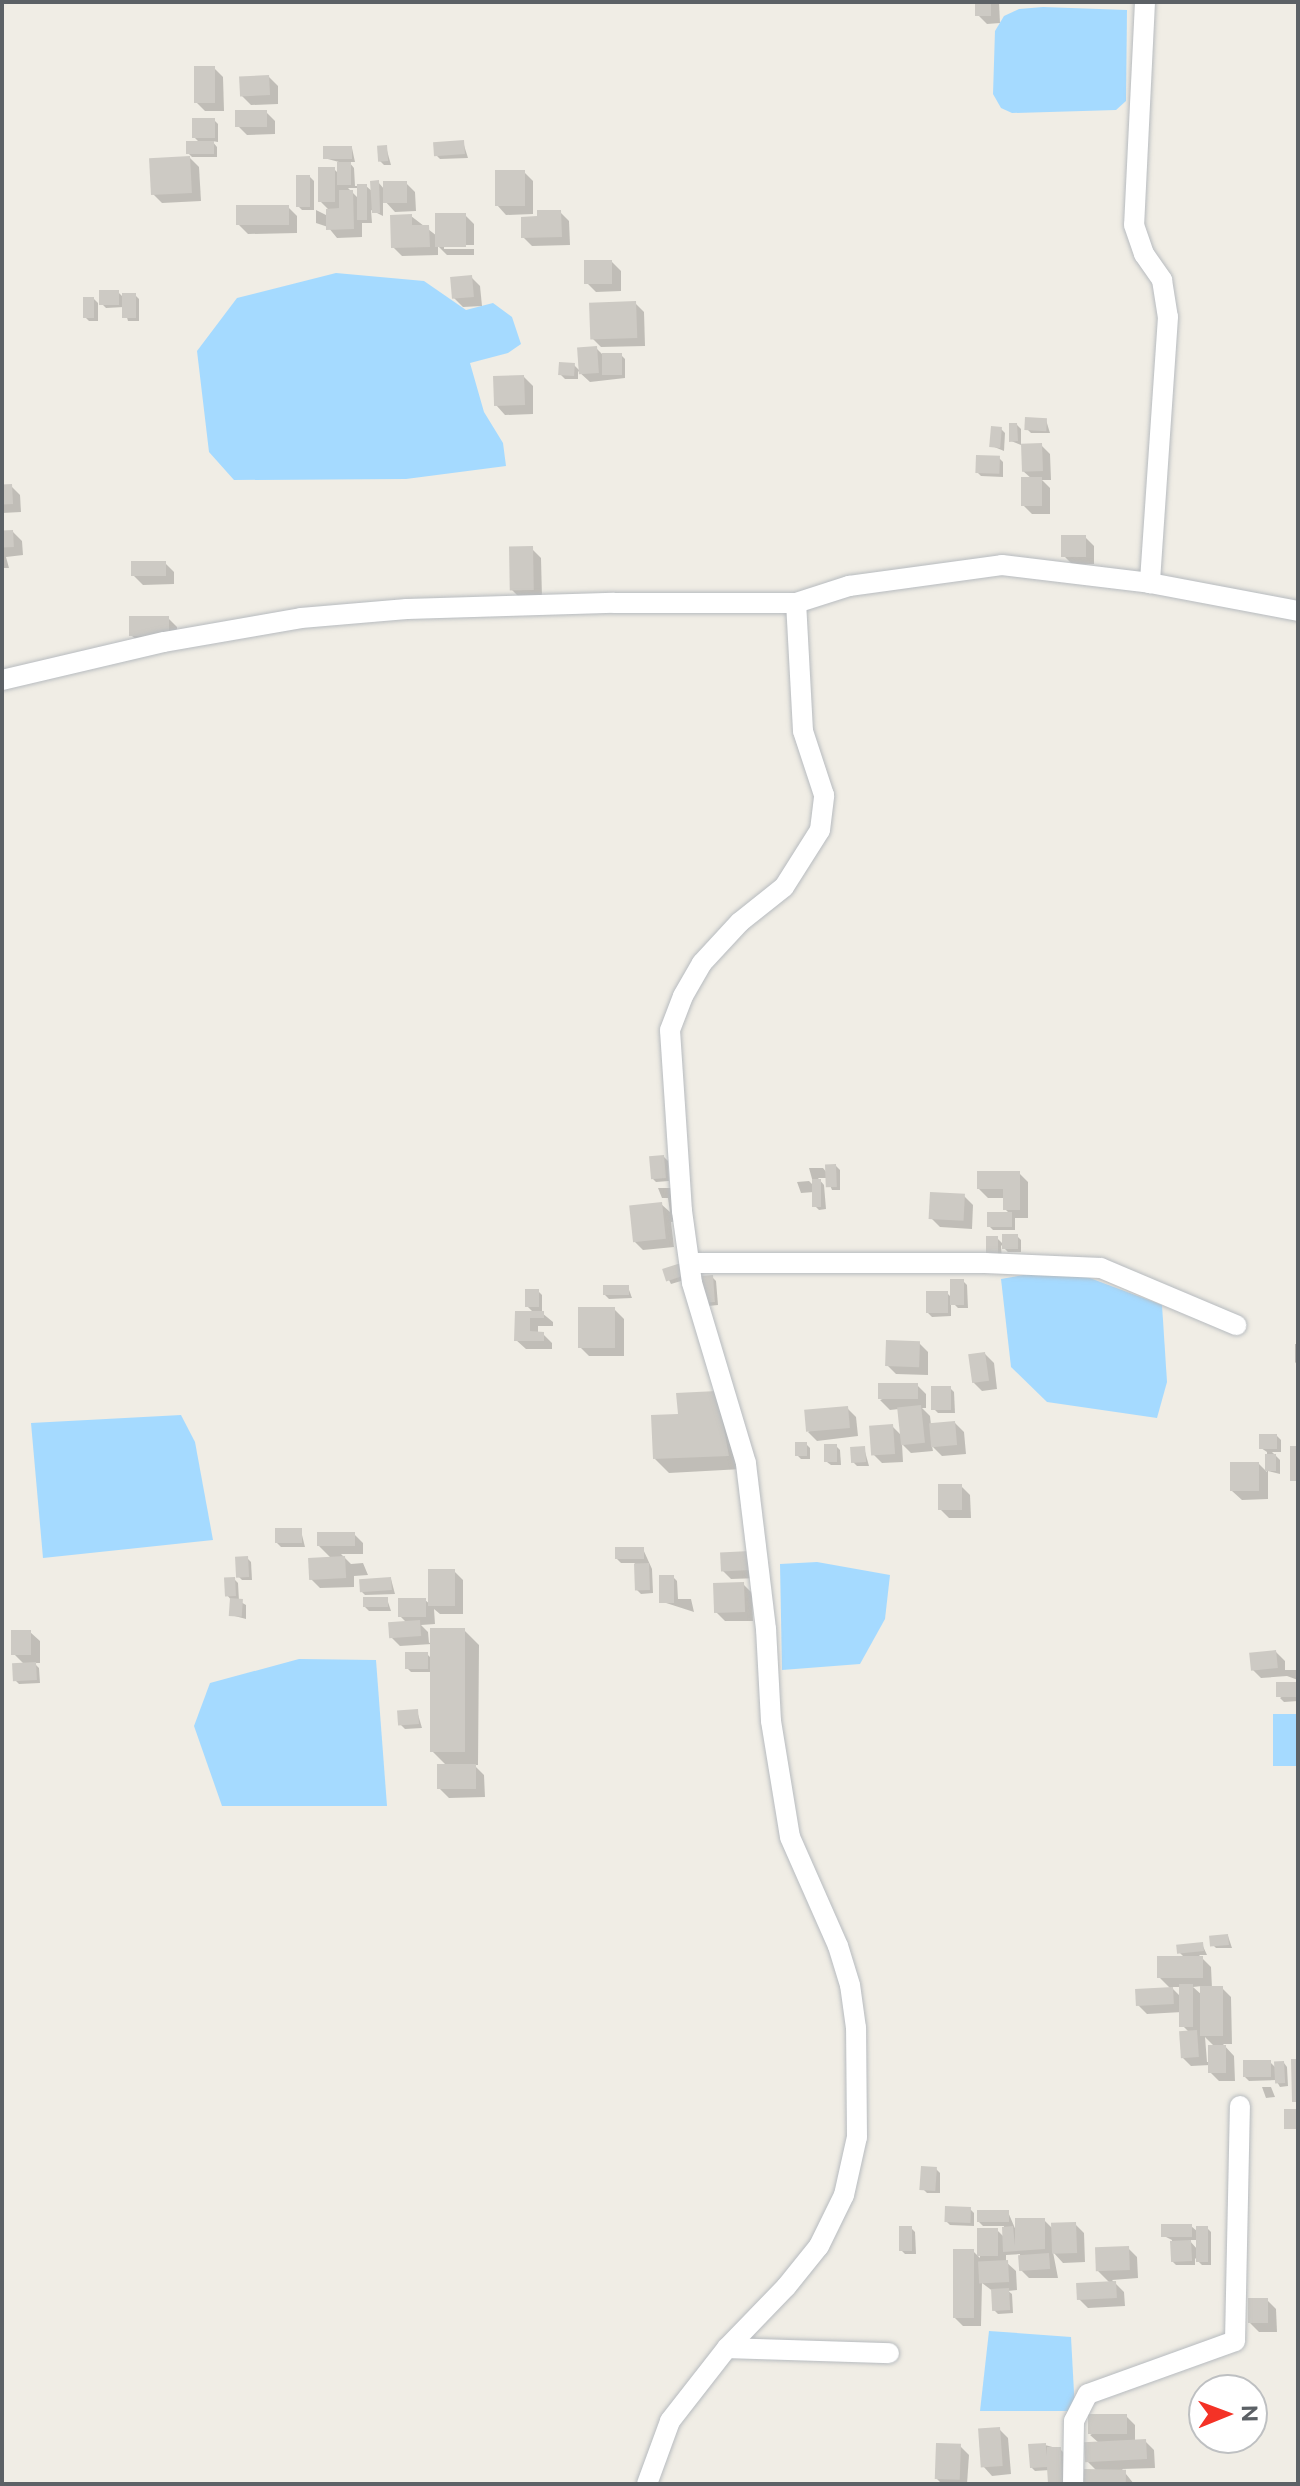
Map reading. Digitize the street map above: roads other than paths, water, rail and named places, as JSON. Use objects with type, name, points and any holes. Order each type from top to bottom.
[{"type":"street","points":[[1145,2],[1134,225],[1144,254],[1162,280],[1168,317],[1150,583]]},
{"type":"street","points":[[2,680],[164,642],[301,618],[423,609],[796,603],[849,586],[1002,565],[1150,583],[1298,611]]},
{"type":"street","points":[[647,2484],[670,2421],[727,2348],[786,2287],[819,2246],[844,2195],[857,2137],[856,2028],[850,1985],[838,1946],[790,1837],[771,1721],[766,1629],[746,1463],[690,1263],[682,1211],[670,1030],[683,996],[702,963],[740,922],[784,887],[816,838],[825,814],[824,795],[803,731],[796,603]]},
{"type":"street","points":[[690,1263],[985,1263],[1101,1268],[1236,1325]]},
{"type":"street","points":[[1073,2484],[1074,2421],[1088,2394],[1235,2341],[1240,2106]]},
{"type":"street","points":[[727,2348],[889,2353]]},
{"type":"water","points":[[1019,9],[1127,10],[1126,101],[1116,110],[1012,113],[1001,108],[993,94],[995,31],[1004,16]]},
{"type":"water","points":[[336,273],[424,281],[466,310],[493,303],[512,317],[521,344],[508,353],[470,363],[484,412],[503,443],[506,466],[406,479],[234,480],[209,452],[197,351],[237,298]]},
{"type":"water","points":[[1063,1268],[1162,1305],[1167,1382],[1157,1418],[1047,1402],[1011,1367],[1001,1279]]},
{"type":"water","points":[[181,1415],[195,1442],[213,1540],[43,1558],[31,1423]]},
{"type":"water","points":[[817,1562],[890,1575],[885,1619],[860,1664],[782,1670],[780,1564]]},
{"type":"water","points":[[299,1659],[376,1660],[387,1806],[222,1806],[194,1726],[210,1683]]},
{"type":"water","points":[[1273,1714],[1298,1714],[1298,1766],[1273,1766]]},
{"type":"water","points":[[989,2331],[1071,2337],[1075,2411],[980,2411]]}]
